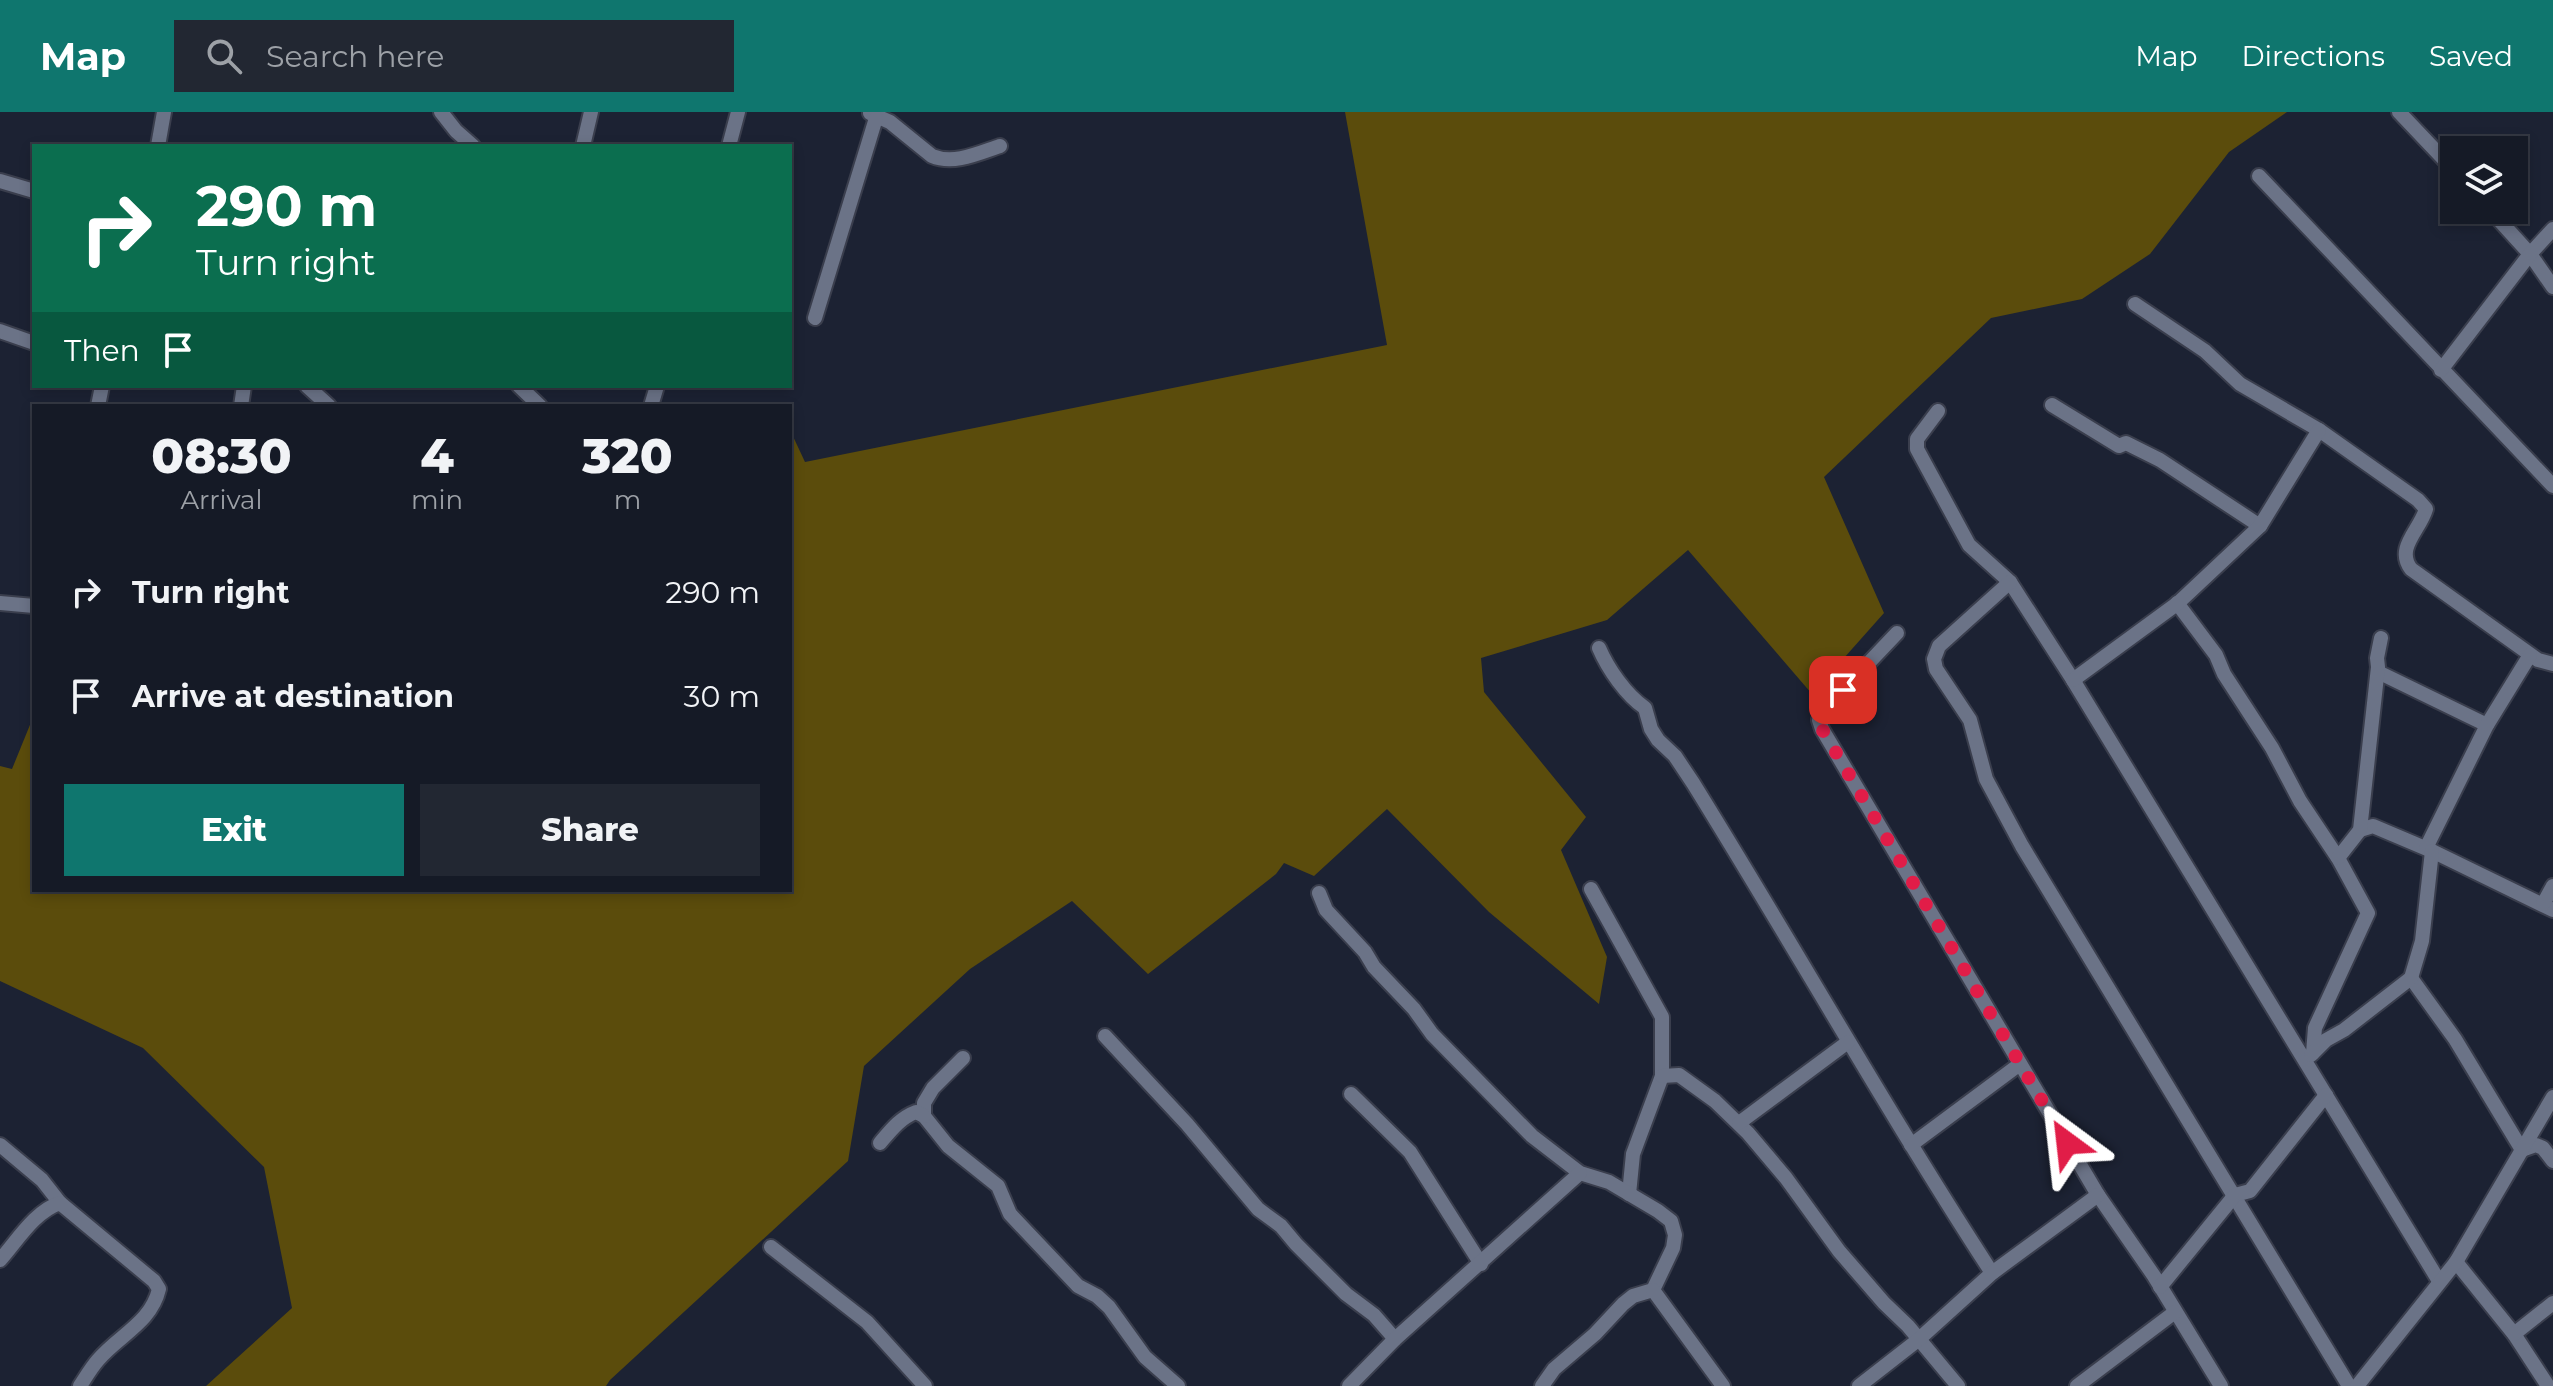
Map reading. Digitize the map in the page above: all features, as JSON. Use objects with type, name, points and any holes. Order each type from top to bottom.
[{"type":"street","points":[[158,144],[164,112]]},
{"type":"street","points":[[441,112],[471,144]]},
{"type":"street","points":[[583,144],[591,112]]},
{"type":"street","points":[[730,144],[738,112]]},
{"type":"street","points":[[2399,112],[2440,155]]},
{"type":"street","points":[[815,318],[873,115],[890,122],[940,159],[967,157],[1000,146]]},
{"type":"street","points":[[2259,176],[2553,486]]},
{"type":"street","points":[[0,181],[32,190]]},
{"type":"street","points":[[2503,224],[2530,254],[2553,287]]},
{"type":"street","points":[[2441,370],[2530,254],[2553,229]]},
{"type":"street","points":[[2135,304],[2205,351],[2240,384],[2319,430],[2418,500],[2426,509],[2405,552],[2405,560],[2411,569],[2530,655],[2545,664],[2553,664]]},
{"type":"street","points":[[0,331],[32,342]]},
{"type":"street","points":[[309,388],[327,404]]},
{"type":"street","points":[[521,388],[538,404]]},
{"type":"street","points":[[2052,405],[2119,446],[2126,443],[2160,460],[2260,526]]},
{"type":"street","points":[[1938,411],[1917,439],[1919,456],[1969,545],[2010,582],[2073,680],[2309,1058],[2326,1095],[2439,1281]]},
{"type":"street","points":[[2073,680],[2177,603],[2260,526],[2319,430]]},
{"type":"street","points":[[2010,582],[1939,646],[1934,665],[1970,720],[1986,779],[2022,846],[2235,1195],[2361,1384],[2456,1262],[2553,1097]]},
{"type":"street","points":[[0,603],[32,606]]},
{"type":"street","points":[[2177,603],[2216,655],[2224,674],[2338,858],[2368,913],[2315,1028],[2309,1058]]},
{"type":"street","points":[[1897,633],[1825,709],[1819,720],[1822,729],[2098,1195],[2221,1386]]},
{"type":"street","points":[[2338,858],[2360,830],[2381,638]]},
{"type":"street","points":[[1599,648],[1605,662],[1634,701],[1645,708],[1658,740],[1675,756],[1700,794],[1818,987],[1848,1042],[1992,1273]]},
{"type":"street","points":[[2309,1058],[2326,1040],[2344,1030],[2411,978],[2422,941],[2429,850],[2487,725],[2530,655]]},
{"type":"street","points":[[2378,672],[2487,725]]},
{"type":"street","points":[[2360,830],[2373,826],[2548,907],[2553,886]]},
{"type":"street","points":[[1591,889],[1662,1017],[1662,1076],[1633,1154],[1629,1194]]},
{"type":"street","points":[[1319,893],[1326,910],[1462,1066],[1532,1136],[1580,1173],[1609,1182],[1671,1221],[1675,1235],[1673,1248],[1653,1290],[1633,1296],[1623,1304],[1595,1334],[1554,1369],[1542,1386]]},
{"type":"street","points":[[2411,978],[2455,1039],[2522,1150]]},
{"type":"street","points":[[1105,1036],[1187,1124],[1258,1209],[1281,1226],[1346,1294],[1374,1315],[1395,1339]]},
{"type":"street","points":[[1739,1123],[1848,1042]]},
{"type":"street","points":[[924,1116],[924,1103],[933,1088],[963,1058]]},
{"type":"street","points":[[1911,1145],[2020,1064]]},
{"type":"street","points":[[1662,1076],[1679,1075],[1693,1083],[1739,1123],[1786,1178],[1839,1251],[1958,1386]]},
{"type":"street","points":[[1351,1094],[1410,1152],[1481,1264]]},
{"type":"street","points":[[2160,1287],[2235,1195],[2250,1191],[2326,1095]]},
{"type":"street","points":[[880,1143],[908,1115],[916,1112],[924,1116],[948,1146],[998,1186],[1010,1214],[1078,1286],[1109,1307],[1145,1357],[1178,1386]]},
{"type":"street","points":[[0,1145],[42,1180],[60,1203],[133,1262],[159,1289],[156,1301],[145,1318],[98,1359],[80,1386]]},
{"type":"street","points":[[2522,1150],[2536,1145],[2543,1148],[2553,1161]]},
{"type":"street","points":[[1349,1386],[1395,1339],[1580,1173]]},
{"type":"street","points":[[1859,1386],[1918,1340],[1992,1273],[2098,1195]]},
{"type":"street","points":[[0,1260],[49,1206],[60,1203]]},
{"type":"street","points":[[771,1247],[867,1322],[925,1386]]},
{"type":"street","points":[[2456,1262],[2514,1334],[2548,1386]]},
{"type":"street","points":[[1653,1290],[1723,1386]]},
{"type":"street","points":[[2514,1334],[2553,1303]]},
{"type":"street","points":[[2077,1386],[2175,1312]]},
{"type":"shaded area","points":[[1345,112],[2287,112],[2229,152],[2150,254],[2082,299],[1991,318],[1824,477],[1884,613],[1812,694],[1688,550],[1607,620],[1481,658],[1484,692],[1586,817],[1561,850],[1607,957],[1599,1004],[1489,912],[1387,809],[1314,876],[1284,863],[1276,874],[1148,974],[1072,901],[970,969],[864,1066],[848,1161],[606,1386],[206,1386],[292,1308],[264,1167],[143,1048],[0,981],[0,766],[12,769],[32,720],[32,892],[792,892],[792,434],[805,462],[1387,345]]},
{"type":"route","points":[[1843,690],[1819,720],[1822,729],[2067,1143]]}]
